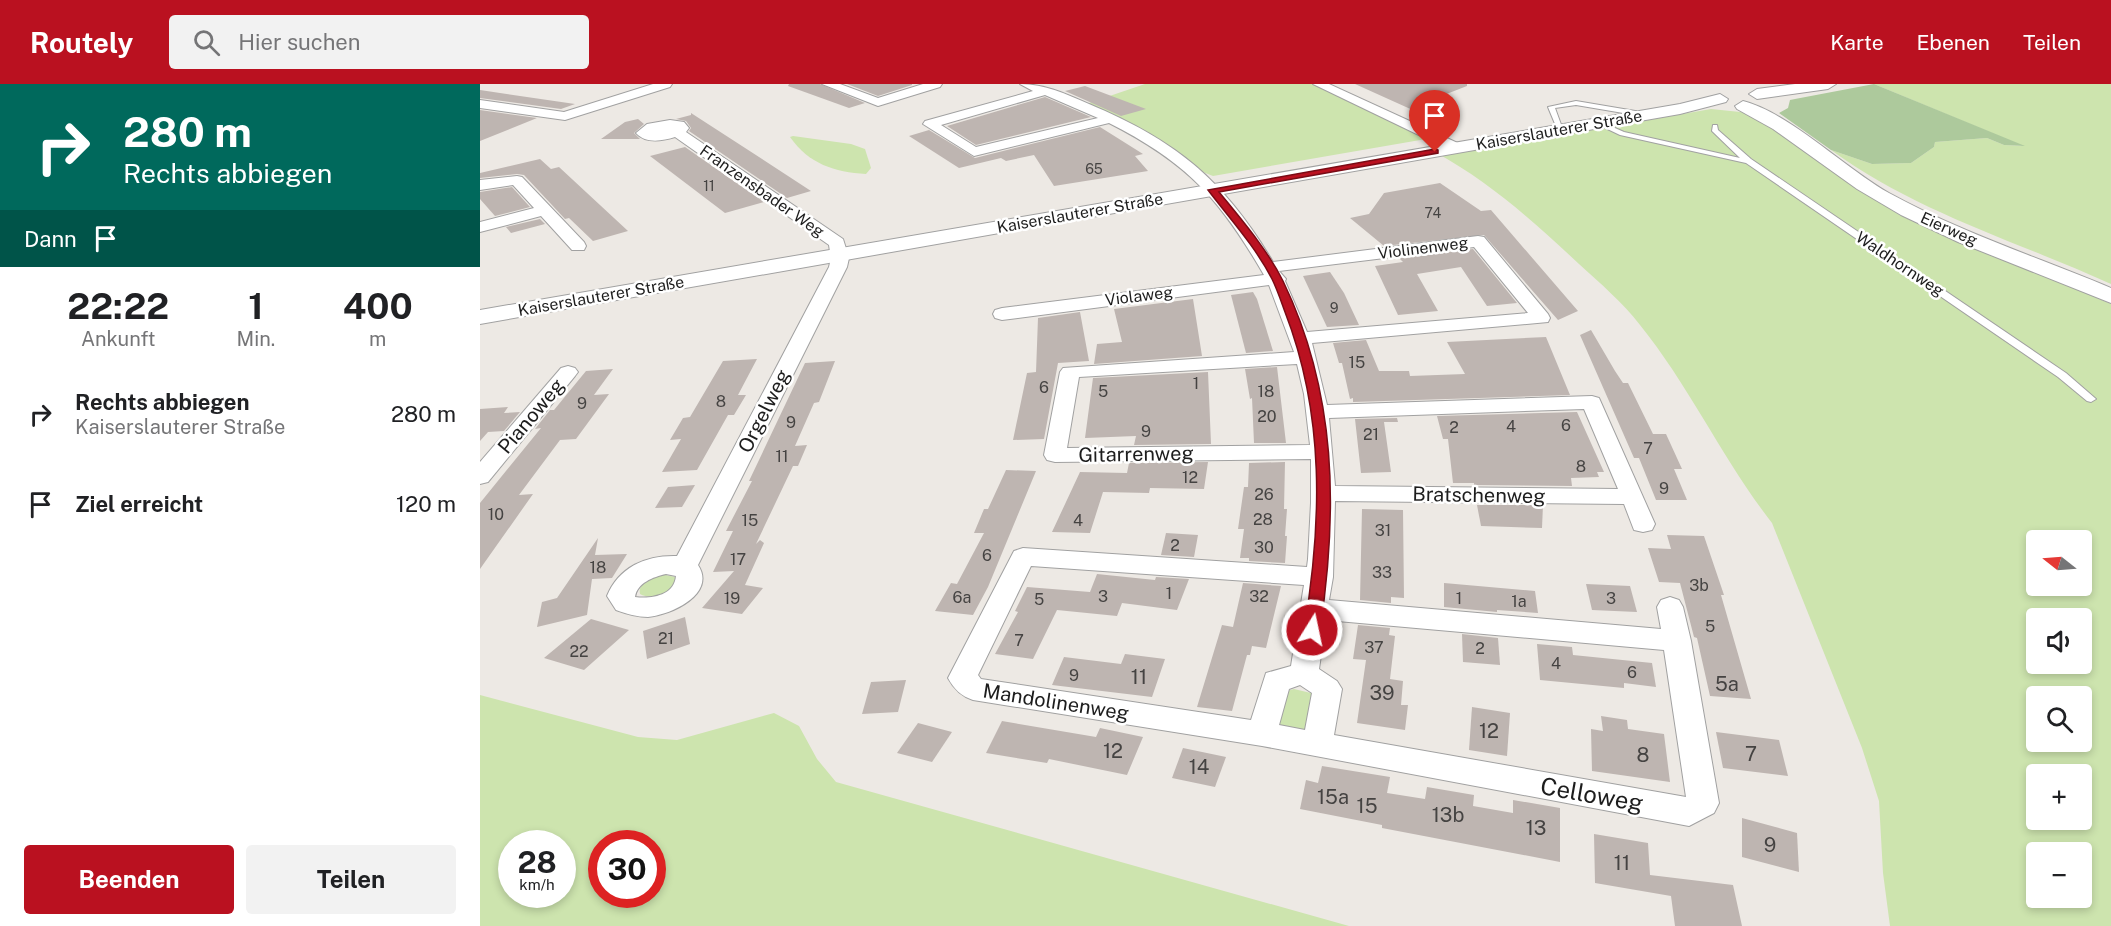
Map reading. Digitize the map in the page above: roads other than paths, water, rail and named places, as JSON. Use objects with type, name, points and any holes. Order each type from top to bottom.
[{"type":"street","points":[[480,104],[565,116],[666,84]]},
{"type":"street","points":[[828,84],[878,102],[936,84]]},
{"type":"street","points":[[1026,84],[1083,105],[1167,150],[1190,166],[1241,225],[1274,273],[1304,347],[1319,412],[1325,493],[1320,577],[1304,673]]},
{"type":"street","points":[[1319,84],[1457,148]]},
{"type":"street","name":"Kaiserslauterer Straße","points":[[480,317],[1830,84]]},
{"type":"street","points":[[1047,91],[930,124],[974,152],[1108,119]]},
{"type":"street","name":"Eierweg","points":[[1744,99],[1858,182],[1917,216],[2111,296]]},
{"type":"street","points":[[1083,105],[1101,100]]},
{"type":"street","name":"Franzensbader Weg","points":[[676,132],[837,243],[839,255]]},
{"type":"street","points":[[480,185],[517,180],[578,246]]},
{"type":"street","points":[[480,227],[544,210]]},
{"type":"street","name":"Violinenweg","points":[[1274,273],[1478,241],[1553,334]]},
{"type":"street","name":"Orgelweg","points":[[684,567],[838,267],[839,255]]},
{"type":"street","name":"Violaweg","points":[[1002,314],[1274,273]]},
{"type":"street","points":[[1304,347],[1540,318]]},
{"type":"street","name":"Gitarrenweg","points":[[1304,347],[1070,372],[1055,455],[1322,452]]},
{"type":"street","name":"Pianoweg","points":[[485,466],[568,372]]},
{"type":"street","points":[[1319,412],[1588,393],[1643,524]]},
{"type":"street","name":"Bratschenweg","points":[[1325,493],[1633,497]]},
{"type":"street","name":"Mandolinenweg","points":[[1262,734],[973,689],[962,678],[1023,557],[1320,577]]},
{"type":"street","name":"Celloweg","points":[[1317,745],[1689,812],[1703,803],[1670,607]]},
{"type":"street","points":[[1316,609],[1677,641]]},
{"type":"street","points":[[1304,673],[1327,689],[1317,745],[1262,734],[1276,681],[1304,673]]},
{"type":"lane","points":[[1560,130],[1551,107],[1576,103],[1648,115]]},
{"type":"lane","points":[[1599,123],[1622,134],[1748,161]]},
{"type":"lane","name":"Waldhornweg","points":[[1715,126],[1715,131],[1748,161],[2062,375],[2091,399]]}]
